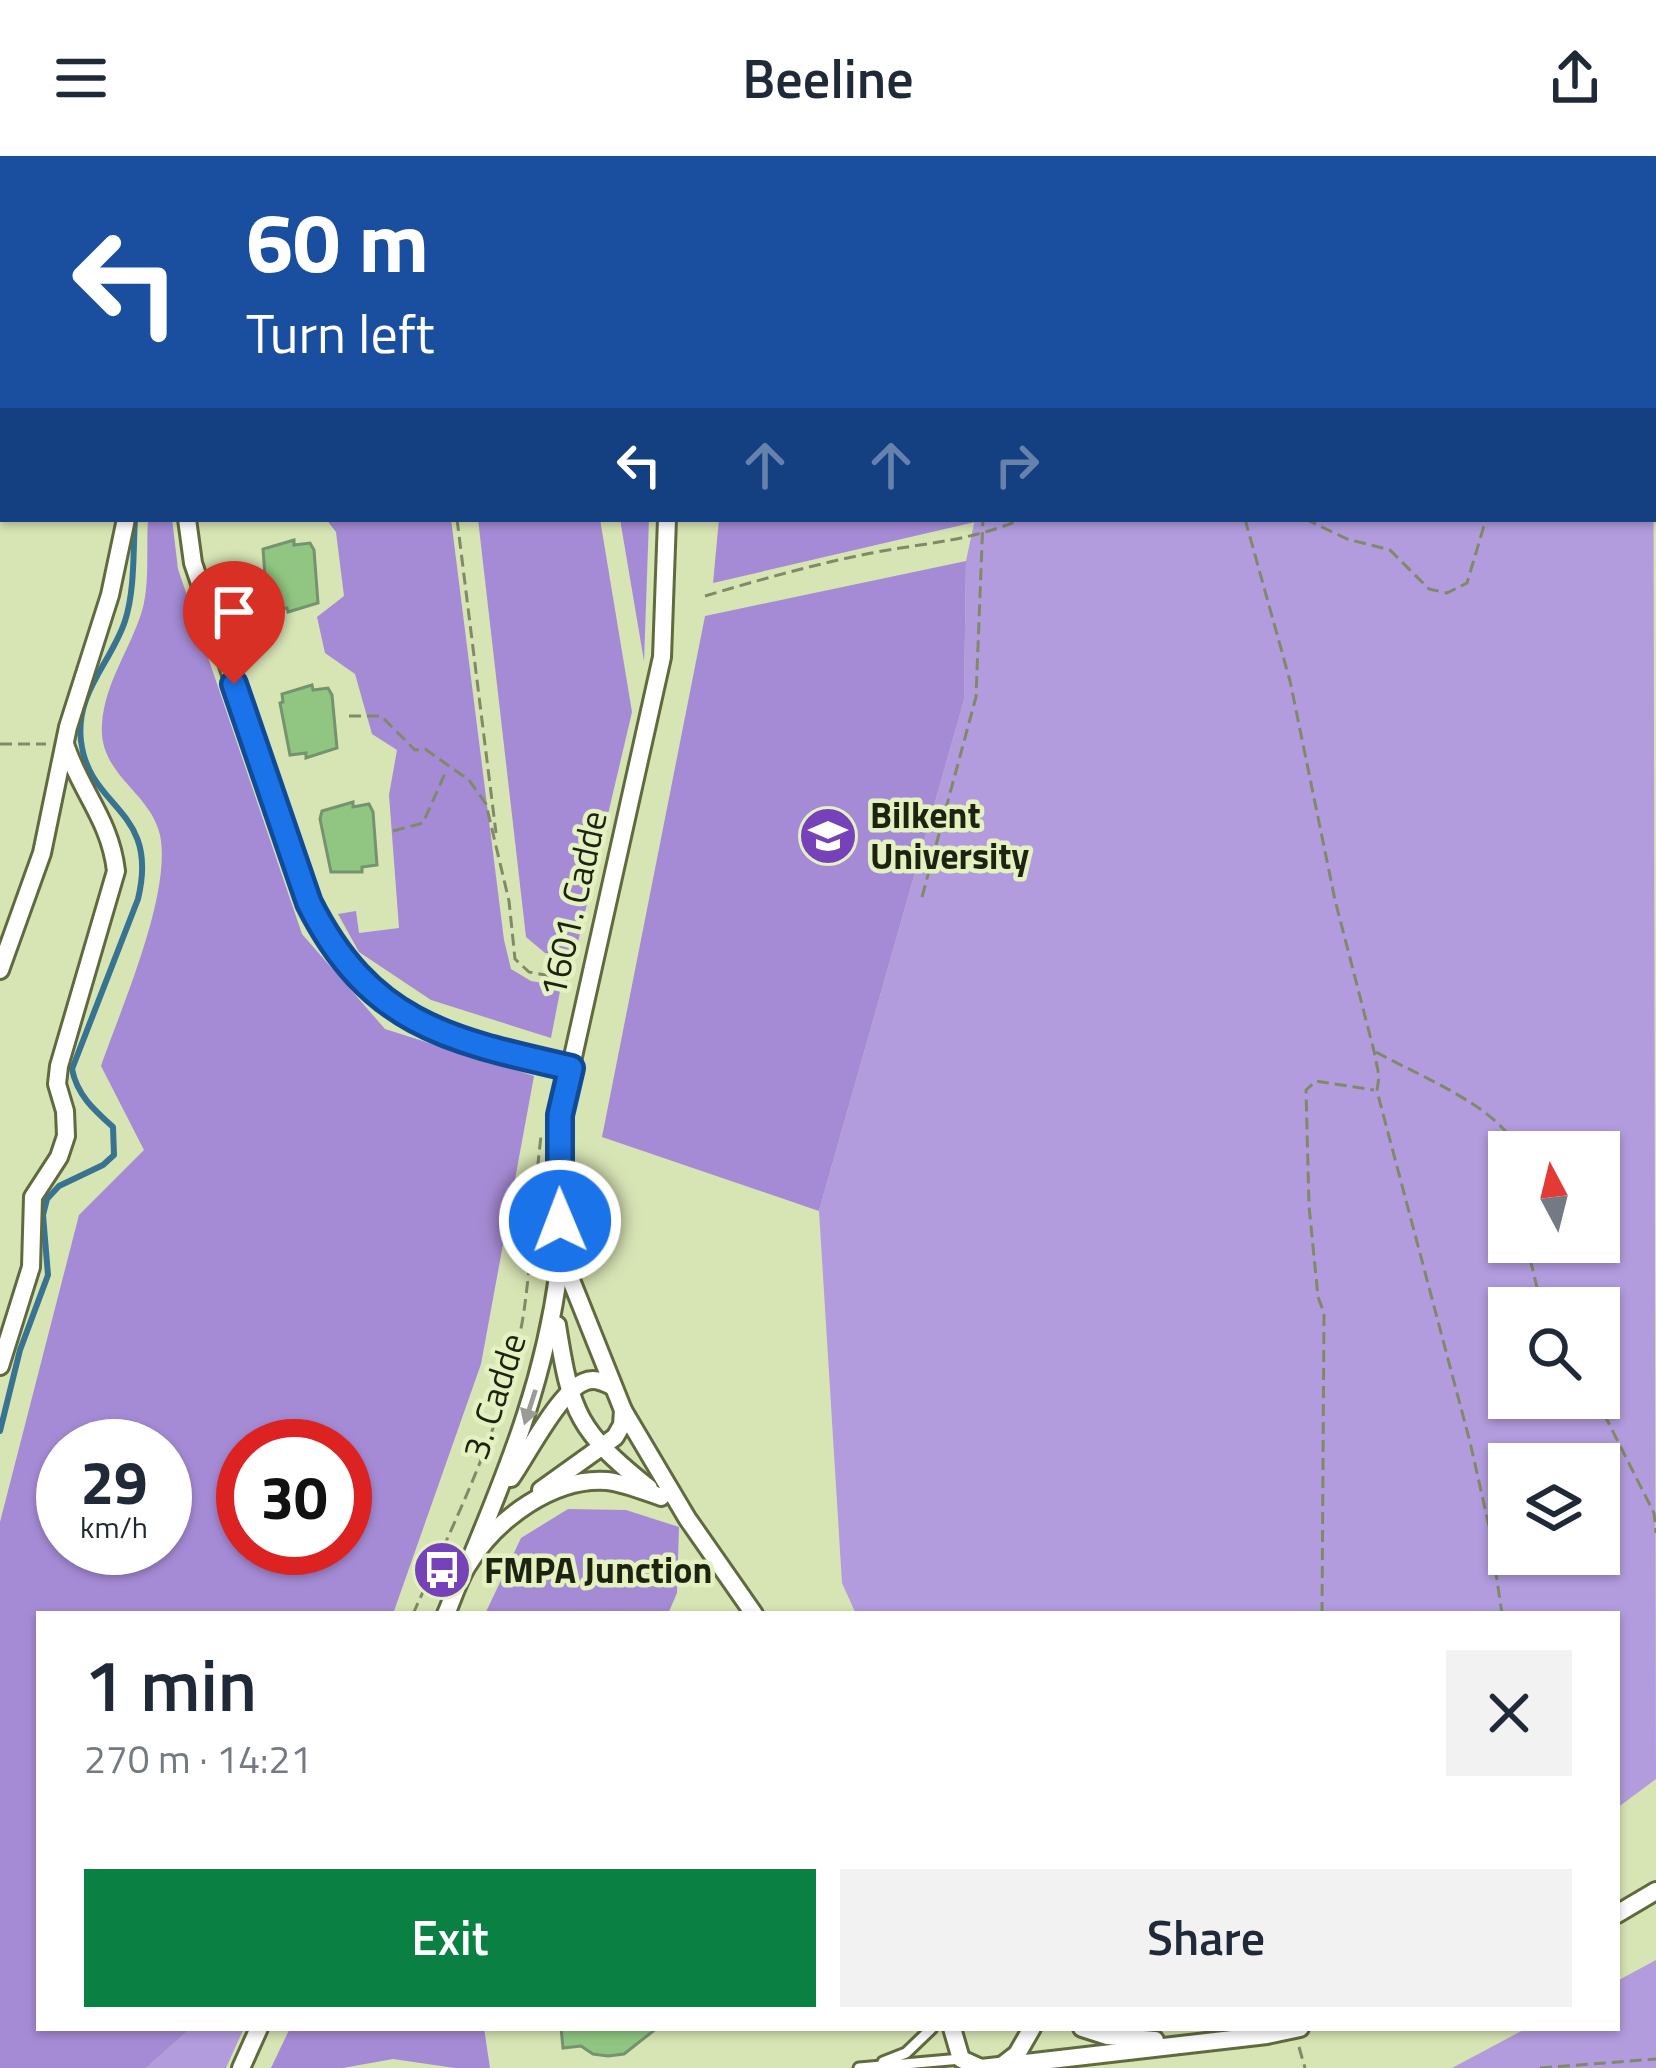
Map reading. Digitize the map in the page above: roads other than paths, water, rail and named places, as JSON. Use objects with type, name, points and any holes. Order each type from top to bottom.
[{"type":"street","points":[[0,970],[42,853],[64,744],[110,595],[125,522]]},
{"type":"street","points":[[187,522],[193,563],[309,903],[322,928],[360,981],[412,1022],[486,1048],[571,1068]]},
{"type":"street","name":"1601. Cadde","points":[[667,522],[662,657],[560,1115],[561,1255],[623,1410],[687,1518],[752,1611]]},
{"type":"street","points":[[0,1366],[31,1267],[33,1197],[59,1157],[66,1136],[57,1084],[59,1066],[116,872],[112,840],[64,744]]},
{"type":"street","name":"3. Cadde","points":[[447,1611],[494,1503],[539,1379],[561,1255]]},
{"type":"street","name":"3. Cadde","points":[[554,1308],[568,1394],[598,1448],[687,1518]]},
{"type":"street","name":"3. Cadde","points":[[494,1503],[568,1394],[582,1382],[596,1379],[612,1386]]},
{"type":"street","name":"3. Cadde","points":[[518,1510],[615,1437],[623,1410]]},
{"type":"street","points":[[469,1563],[518,1510],[566,1485],[612,1481],[661,1497]]},
{"type":"street","points":[[1620,1912],[1656,1891]]},
{"type":"street","points":[[241,2068],[258,2031]]},
{"type":"street","points":[[953,2031],[962,2063],[980,2068],[1276,2031]]},
{"type":"street","points":[[1002,2066],[1017,2054],[1030,2031]]},
{"type":"street","points":[[1091,2031],[1204,2041]]},
{"type":"lane","points":[[870,2067],[906,2053],[929,2031]]},
{"type":"lane","points":[[859,2068],[962,2063]]},
{"type":"waterway","points":[[0,1431],[20,1350],[48,1275],[43,1215],[47,1199],[59,1186],[114,1155],[113,1127],[82,1094],[72,1069],[138,899],[142,869],[132,827],[87,764],[81,724],[89,693],[128,609],[135,522]]},
{"type":"place","name":"Bilkent University","points":[[828,836]]},
{"type":"place","name":"FMPA Junction","points":[[442,1570]]}]
